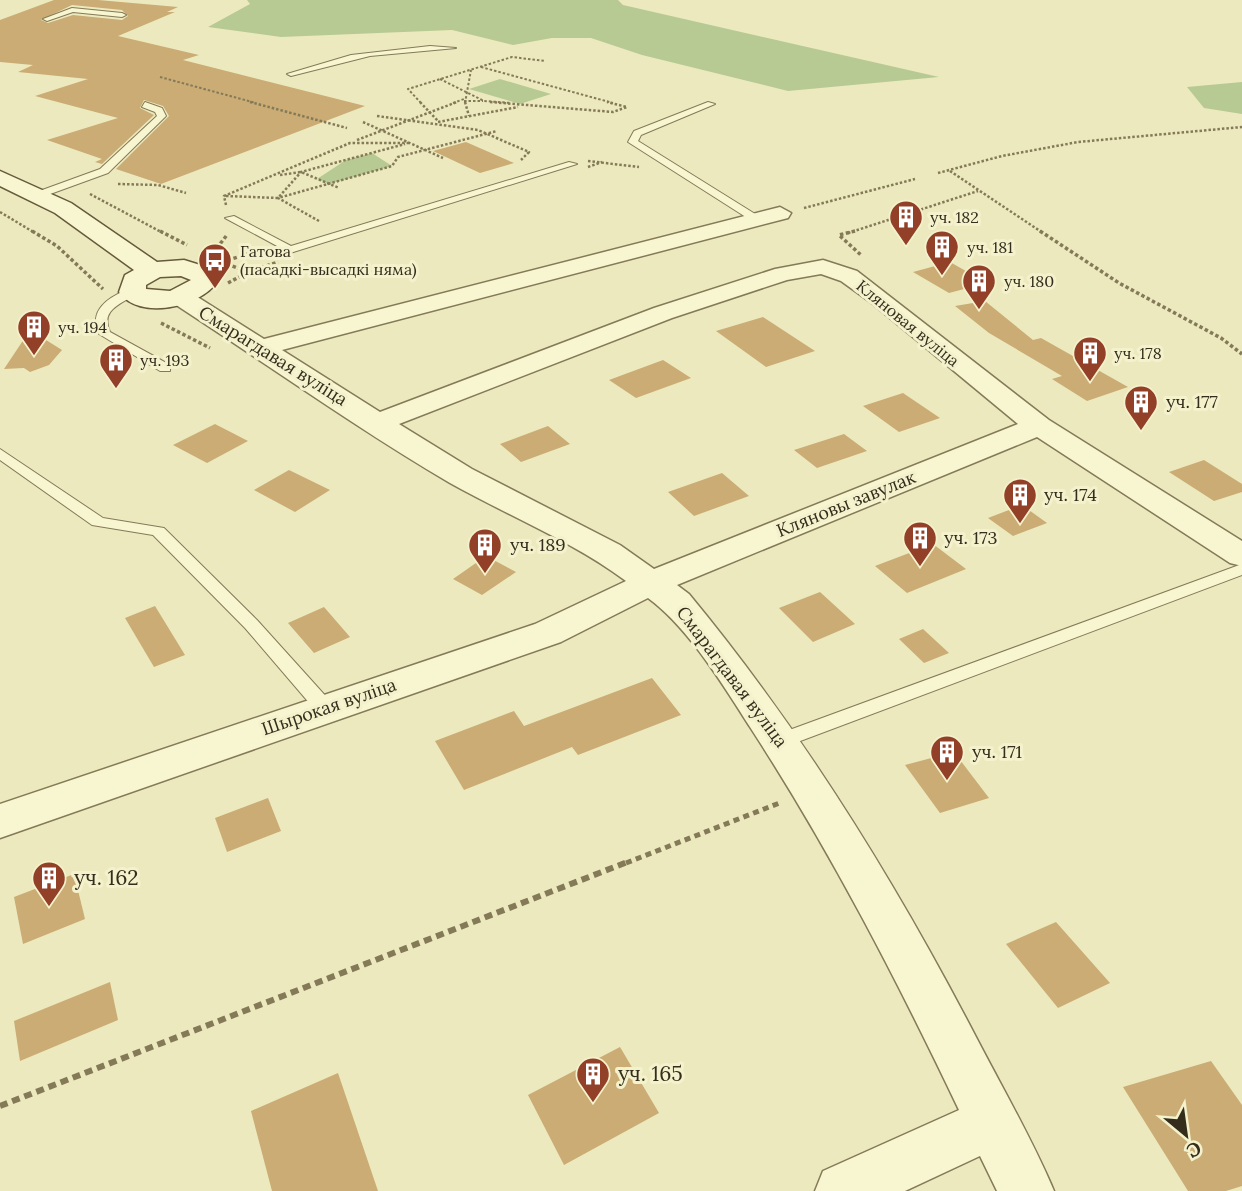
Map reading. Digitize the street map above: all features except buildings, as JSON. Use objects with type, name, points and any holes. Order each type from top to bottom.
[{"type":"street","points":[[0,178],[63,208],[166,284]]},
{"type":"street","points":[[262,347],[780,213]]},
{"type":"street","name":"Кляновая вуліца","points":[[376,422],[663,313],[783,274],[823,267],[849,276],[882,299],[940,349],[1039,426],[1242,556]]},
{"type":"street","points":[[134,281],[166,284],[146,298],[132,292],[134,281]]},
{"type":"street","name":"Смарагдавая вуліца","points":[[166,284],[461,476],[597,546],[653,582],[677,602],[709,642],[813,790],[913,962],[990,1123],[1026,1191]]},
{"type":"street","name":"Кляновы завулак","points":[[653,582],[1039,426]]},
{"type":"street","name":"Шырокая вуліца","points":[[0,821],[548,633],[653,582]]},
{"type":"street","points":[[843,1191],[990,1123]]},
{"type":"lane","points":[[47,19],[72,10],[122,15],[97,24]]},
{"type":"lane","points":[[292,74],[352,55],[415,48],[452,48]]},
{"type":"lane","points":[[711,104],[637,133],[633,142],[757,219]]},
{"type":"lane","points":[[38,195],[104,171],[162,116],[159,110],[145,105]]},
{"type":"lane","points":[[230,218],[290,250],[572,164]]},
{"type":"lane","points":[[132,292],[109,303],[100,318],[101,326],[105,334],[165,368]]},
{"type":"lane","points":[[0,453],[98,522],[158,531],[251,624],[324,708]]},
{"type":"lane","points":[[780,741],[1242,569]]},
{"type":"path","points":[[437,122],[408,89],[512,57],[545,61]]},
{"type":"path","points":[[223,196],[349,143],[459,101],[613,112],[627,107],[481,67]]},
{"type":"path","points":[[468,116],[464,100],[472,70]]},
{"type":"path","points":[[160,77],[348,128]]},
{"type":"path","points":[[440,79],[484,101]]},
{"type":"path","points":[[437,122],[523,107]]},
{"type":"path","points":[[377,116],[437,122],[488,134],[529,152],[515,166]]},
{"type":"path","points":[[363,122],[443,158]]},
{"type":"path","points":[[938,173],[1002,156],[1078,142],[1242,127]]},
{"type":"path","points":[[398,157],[497,131]]},
{"type":"path","points":[[349,143],[410,143]]},
{"type":"path","points":[[223,196],[278,198],[329,184],[392,166],[410,143]]},
{"type":"path","points":[[272,176],[301,172],[410,143]]},
{"type":"path","points":[[950,171],[1119,283],[1221,338],[1242,354]]},
{"type":"path","points":[[301,172],[339,188]]},
{"type":"path","points":[[278,198],[301,172]]},
{"type":"path","points":[[780,213],[915,179]]},
{"type":"path","points":[[70,184],[158,185],[187,193]]},
{"type":"path","points":[[70,184],[187,245]]},
{"type":"path","points":[[866,260],[839,235],[888,222],[978,191]]},
{"type":"path","points":[[210,257],[232,228],[223,196]]},
{"type":"path","points":[[278,198],[342,234]]},
{"type":"path","points":[[219,263],[279,244]]},
{"type":"path","points":[[0,1106],[813,790]]},
{"type":"green space","points":[[247,0],[618,0],[623,5],[939,77],[788,91],[642,55],[591,38],[552,38],[513,45],[452,30],[281,37],[208,27],[250,4]]},
{"type":"green space","points":[[500,79],[551,94],[520,104],[469,89]]},
{"type":"green space","points":[[1242,82],[1242,114],[1204,108],[1187,87]]},
{"type":"green space","points":[[372,153],[392,166],[329,184],[317,179],[346,160]]},
{"type":"place","name":"уч. 182","points":[[906,247]]},
{"type":"place","name":"уч. 181","points":[[942,277]]},
{"type":"place","name":"Гатова (пасадкі-высадкі няма)","points":[[215,290]]},
{"type":"place","name":"уч. 180","points":[[979,311]]},
{"type":"place","name":"уч. 194","points":[[34,357]]},
{"type":"place","name":"уч. 178","points":[[1090,383]]},
{"type":"place","name":"уч. 193","points":[[116,390]]},
{"type":"place","name":"уч. 177","points":[[1141,432]]},
{"type":"place","name":"уч. 174","points":[[1020,525]]},
{"type":"place","name":"уч. 173","points":[[920,568]]},
{"type":"place","name":"уч. 189","points":[[485,575]]},
{"type":"place","name":"уч. 171","points":[[947,782]]},
{"type":"place","name":"уч. 162","points":[[49,908]]},
{"type":"place","name":"уч. 165","points":[[593,1104]]}]
